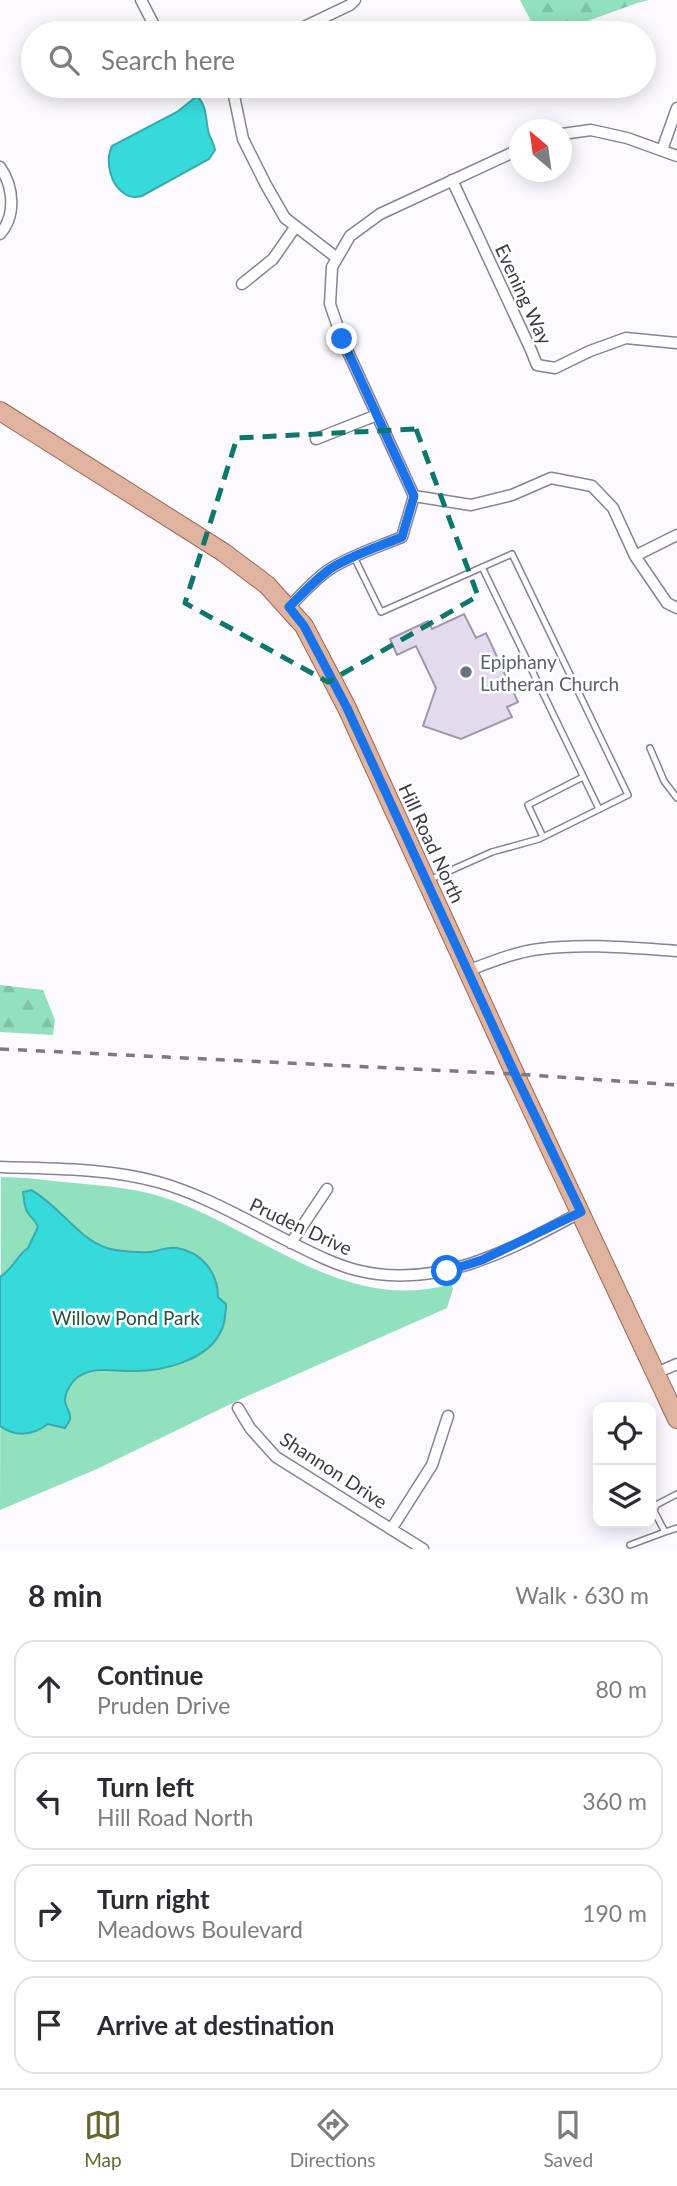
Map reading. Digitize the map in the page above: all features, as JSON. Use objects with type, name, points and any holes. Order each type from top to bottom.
[{"type":"main road","name":"Hill Road North","points":[[0,411],[223,552],[267,585],[304,626],[323,658],[677,1419]]},
{"type":"street","points":[[141,0],[152,21]]},
{"type":"street","points":[[316,21],[355,0]]},
{"type":"street","points":[[234,98],[243,139],[285,218],[337,258]]},
{"type":"street","points":[[662,150],[677,108]]},
{"type":"street","points":[[572,133],[591,130],[627,138],[677,156]]},
{"type":"street","points":[[289,607],[331,569],[402,537],[414,496],[342,339],[330,304],[332,267],[350,236],[380,214],[509,154]]},
{"type":"street","points":[[0,167],[5,174],[13,206],[8,225],[0,234]]},
{"type":"street","name":"Evening Way","points":[[452,180],[537,365],[555,368],[625,338],[677,343]]},
{"type":"street","points":[[242,284],[272,258],[296,226]]},
{"type":"street","points":[[316,439],[377,415]]},
{"type":"street","points":[[414,496],[471,505],[512,495],[551,478],[592,486],[613,508],[635,555],[667,603],[677,608]]},
{"type":"street","points":[[635,555],[677,535]]},
{"type":"street","points":[[467,971],[520,953],[541,949],[608,947],[677,951]]},
{"type":"street","name":"Pruden Drive","points":[[0,1167],[101,1172],[158,1182],[206,1201],[332,1262],[356,1270],[392,1275],[447,1271],[482,1260],[581,1212]]},
{"type":"street","points":[[291,1243],[327,1189]]},
{"type":"street","points":[[656,1373],[677,1364]]},
{"type":"street","name":"Shannon Drive","points":[[238,1408],[250,1428],[276,1457],[423,1549]]},
{"type":"street","points":[[392,1528],[432,1465],[448,1416]]},
{"type":"lane","points":[[354,557],[381,612],[512,554],[628,795],[543,837],[492,852],[426,881]]},
{"type":"lane","points":[[482,567],[598,809]]},
{"type":"lane","points":[[650,748],[664,781],[677,798]]},
{"type":"lane","points":[[543,837],[528,805],[583,777]]},
{"type":"lane","points":[[665,1532],[654,1511],[656,1505],[677,1494]]},
{"type":"lane","points":[[630,1545],[677,1528]]},
{"type":"highlighted area","points":[[416,429],[478,596],[328,682],[185,603],[237,438]]},
{"type":"green space","points":[[520,0],[649,0],[588,21],[531,21]]},
{"type":"green space","points":[[0,985],[43,990],[55,1020],[53,1035],[0,1032]]},
{"type":"green space","name":"Willow Pond Park","points":[[1,1177],[100,1185],[150,1194],[208,1215],[274,1250],[342,1280],[377,1288],[413,1290],[451,1284],[453,1289],[447,1308],[243,1398],[97,1469],[0,1510]]},
{"type":"water","points":[[194,98],[201,100],[215,150],[209,159],[142,196],[131,197],[125,194],[116,185],[110,172],[112,146],[177,112]]},
{"type":"water","points":[[31,1190],[86,1237],[107,1248],[146,1252],[174,1248],[194,1254],[211,1272],[218,1297],[226,1304],[226,1308],[223,1327],[216,1340],[195,1357],[169,1367],[142,1371],[90,1371],[78,1377],[66,1394],[65,1401],[70,1417],[65,1428],[48,1424],[24,1434],[0,1426],[0,1277],[28,1248],[38,1227],[25,1205],[23,1192]]},
{"type":"building","name":"Epiphany Lutheran Church","points":[[464,614],[476,638],[486,633],[518,702],[507,707],[512,717],[461,739],[423,726],[436,688],[416,646],[397,655],[390,639],[428,621],[432,629]]},
{"type":"railway","points":[[0,1049],[515,1074],[677,1085]]},
{"type":"place","name":"Epiphany Lutheran Church","points":[[466,672]]},
{"type":"route","points":[[342,339],[414,496],[402,537],[348,559],[331,569],[289,607],[323,658],[581,1212],[482,1260],[447,1271]]}]
